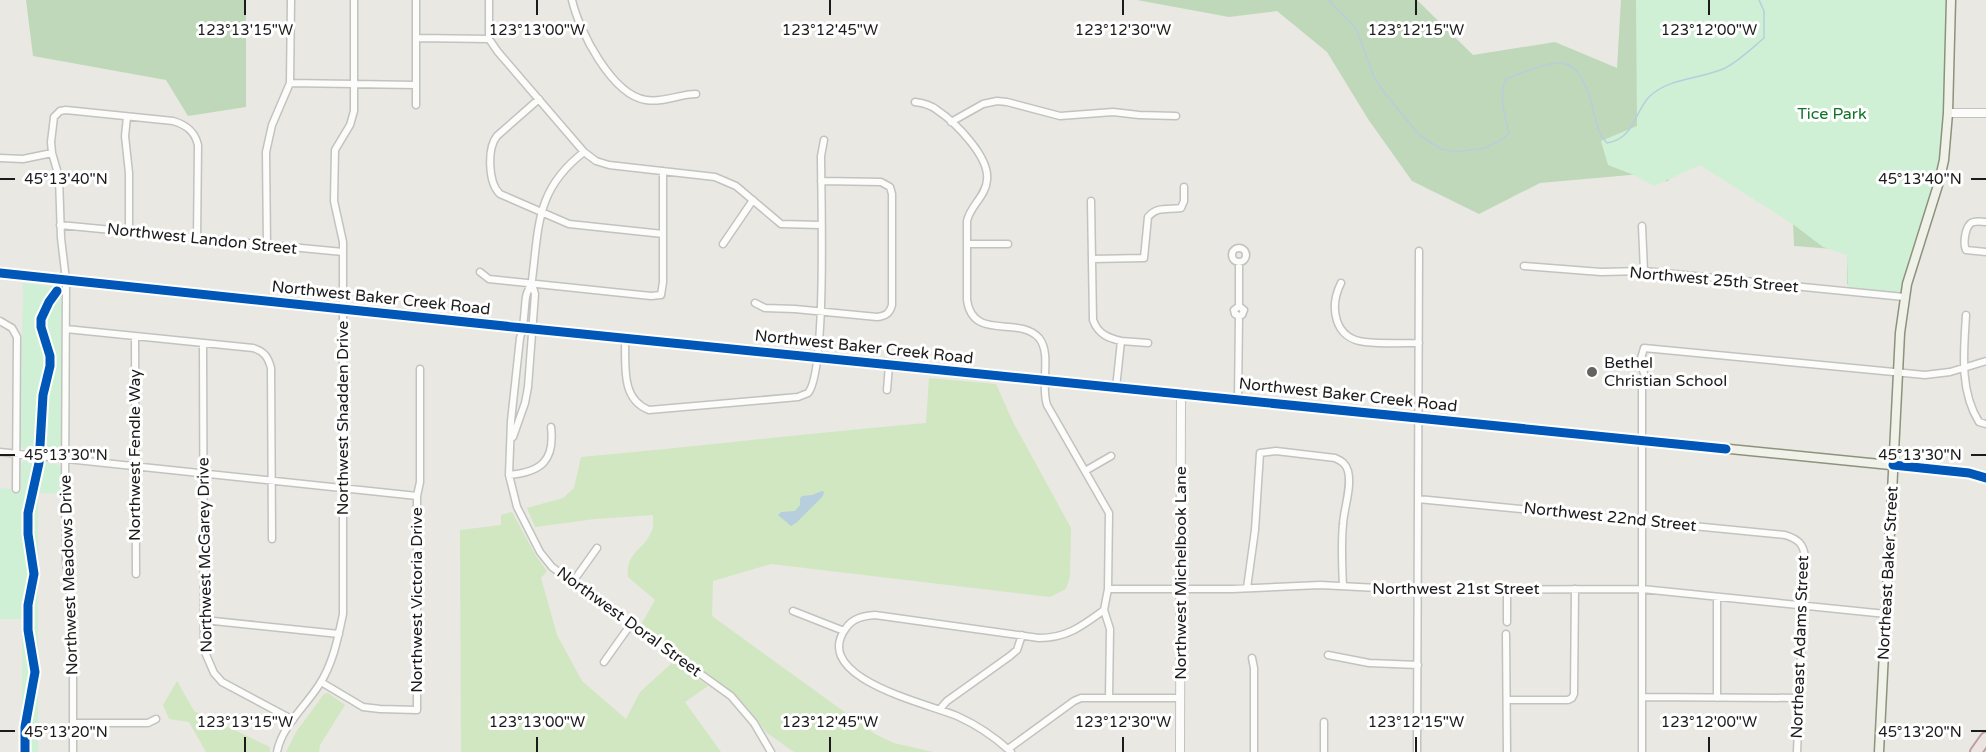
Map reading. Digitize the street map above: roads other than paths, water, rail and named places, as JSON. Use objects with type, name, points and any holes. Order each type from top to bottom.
[{"type":"highway","points":[[1976,752],[1986,738]]},
{"type":"main road","name":"Northeast Baker Street","points":[[1879,752],[1897,373],[1904,297],[1911,267],[1942,171],[1948,113],[1951,0]]},
{"type":"main road","name":"Northwest Baker Creek Road","points":[[0,273],[528,329],[1893,465],[1969,473],[1986,478]]},
{"type":"street","points":[[267,246],[266,152],[272,125],[290,83],[291,0]]},
{"type":"street","name":"Northwest Shadden Drive","points":[[277,752],[285,731],[321,682],[333,655],[343,614],[343,235],[334,201],[335,150],[353,118],[354,0]]},
{"type":"street","points":[[416,0],[416,105]]},
{"type":"street","points":[[489,0],[489,39],[584,152],[597,161],[609,165],[715,177],[736,186],[781,224],[820,225]]},
{"type":"street","points":[[572,0],[585,35],[615,82],[629,94],[655,101],[696,94]]},
{"type":"street","points":[[417,38],[489,39]]},
{"type":"street","points":[[290,83],[416,85]]},
{"type":"street","points":[[539,99],[494,140],[491,147],[491,179],[500,195],[564,223],[663,234]]},
{"type":"street","points":[[951,122],[983,104],[997,101],[1060,116],[1113,112],[1176,116]]},
{"type":"street","points":[[915,102],[938,110],[951,122],[976,148],[987,171],[986,187],[968,215],[967,300],[973,315],[986,325],[1025,329],[1034,333],[1043,345],[1047,405],[1109,513],[1108,589],[1104,610],[1110,629],[1109,698]]},
{"type":"street","name":"Northwest Meadows Drive","points":[[73,752],[73,620],[66,562],[66,280],[60,225],[59,177],[52,153],[52,129],[56,113],[66,110],[127,117]]},
{"type":"street","points":[[1948,113],[1986,113]]},
{"type":"street","points":[[129,232],[129,173],[125,136],[127,117],[173,121],[189,128],[197,138],[197,239]]},
{"type":"street","points":[[624,338],[628,390],[634,400],[649,410],[804,395],[813,387],[821,312],[820,156],[824,140]]},
{"type":"street","points":[[528,329],[535,294],[532,284],[538,225],[563,170],[584,152]]},
{"type":"street","points":[[0,158],[23,159],[52,153]]},
{"type":"street","points":[[480,272],[489,279],[651,296],[661,295],[663,171]]},
{"type":"street","points":[[755,303],[765,308],[877,317],[887,315],[892,306],[892,194],[890,187],[881,182],[820,182]]},
{"type":"street","points":[[1092,259],[1144,258],[1148,218],[1155,210],[1181,207],[1184,201],[1184,187]]},
{"type":"street","points":[[723,244],[753,200]]},
{"type":"street","points":[[1091,201],[1093,320],[1100,332],[1112,339],[1148,343]]},
{"type":"street","points":[[1986,222],[1974,222],[1969,225],[1963,245],[1965,250],[1971,252],[1986,252]]},
{"type":"street","name":"Northwest Landon Street","points":[[60,225],[343,252]]},
{"type":"street","points":[[1642,226],[1644,271]]},
{"type":"street","points":[[967,244],[1008,244]]},
{"type":"street","points":[[1417,752],[1419,251]]},
{"type":"street","points":[[1238,400],[1239,316],[1244,310],[1239,306],[1239,262]]},
{"type":"street","name":"Northwest 25th Street","points":[[1524,266],[1601,272],[1644,271],[1904,297]]},
{"type":"street","points":[[1341,283],[1335,295],[1335,315],[1337,323],[1351,338],[1365,342],[1419,343]]},
{"type":"street","points":[[1966,315],[1964,368],[1975,415],[1979,422],[1986,424]]},
{"type":"street","points":[[0,321],[12,328],[17,336],[16,489]]},
{"type":"street","points":[[66,329],[253,348],[264,353],[271,368],[272,539]]},
{"type":"street","name":"Northwest Doral Street","points":[[512,440],[525,403],[533,338],[528,329],[520,338],[509,475],[517,507],[540,552],[552,567],[572,583],[731,696],[754,723],[771,752]]},
{"type":"street","name":"Northwest Fendle Way","points":[[135,336],[135,574]]},
{"type":"street","points":[[1116,388],[1121,341]]},
{"type":"street","name":"Northwest McGarey Drive","points":[[203,343],[204,650],[214,673],[231,687],[293,720]]},
{"type":"street","points":[[1646,379],[1641,356],[1644,348],[1937,375],[1986,361]]},
{"type":"street","name":"Northwest Baker Creek Road","points":[[887,390],[889,365]]},
{"type":"street","points":[[0,452],[417,496],[420,482],[420,369]]},
{"type":"street","points":[[1642,389],[1642,752]]},
{"type":"street","name":"Northwest Michelbook Lane","points":[[1180,752],[1181,394]]},
{"type":"street","points":[[509,475],[528,473],[541,466],[547,459],[550,450],[550,427]]},
{"type":"street","points":[[1247,588],[1253,550],[1260,453],[1276,451],[1327,456],[1339,460],[1347,467],[1349,480],[1343,514],[1343,586]]},
{"type":"street","points":[[1085,471],[1111,456]]},
{"type":"street","name":"Northwest Victoria Drive","points":[[321,682],[363,707],[417,710],[417,496]]},
{"type":"street","name":"Northwest 22nd Street","points":[[1418,499],[1785,535],[1801,542]]},
{"type":"street","name":"Northeast Adams Street","points":[[1797,752],[1805,558],[1805,549],[1801,542]]},
{"type":"street","points":[[572,583],[597,548]]},
{"type":"street","name":"Northwest 21st Street","points":[[1108,589],[1247,588],[1286,585],[1418,590],[1642,589],[1886,614]]},
{"type":"street","points":[[1507,589],[1507,622]]},
{"type":"street","points":[[1507,700],[1568,700],[1572,698],[1574,694],[1575,589]]},
{"type":"street","points":[[1717,698],[1718,597]]},
{"type":"street","points":[[1104,610],[1069,634],[1054,638],[875,615],[857,618],[850,622],[844,631],[840,649],[848,666],[856,674],[892,693],[940,709],[975,725],[1009,750],[1081,698],[1180,698]]},
{"type":"street","points":[[793,611],[844,631]]},
{"type":"street","points":[[204,620],[339,634]]},
{"type":"street","points":[[604,662],[631,624]]},
{"type":"street","points":[[1506,634],[1507,752]]},
{"type":"street","points":[[940,709],[947,701],[1017,650],[1022,635]]},
{"type":"street","points":[[1328,655],[1369,663],[1418,665]]},
{"type":"street","points":[[1252,658],[1254,752]]},
{"type":"street","points":[[1642,697],[1798,698]]},
{"type":"street","points":[[73,723],[148,723],[156,718]]},
{"type":"street","points":[[1324,722],[1324,752]]},
{"type":"water","points":[[822,491],[823,496],[791,526],[778,515],[781,512],[795,511],[800,505],[802,496]]},
{"type":"waterway","points":[[1329,0],[1357,30],[1373,75],[1419,135],[1441,149],[1455,152],[1485,148],[1503,139],[1509,133],[1502,99],[1506,79],[1554,63],[1574,68],[1588,92],[1602,136],[1607,143],[1616,141],[1628,131],[1644,103],[1657,91],[1675,82],[1723,69],[1764,38],[1764,11],[1759,0]]},
{"type":"place","name":"Bethel Christian School","points":[[1592,372]]},
{"type":"park label","name":"Tice Park","points":[[1832,114]]}]
